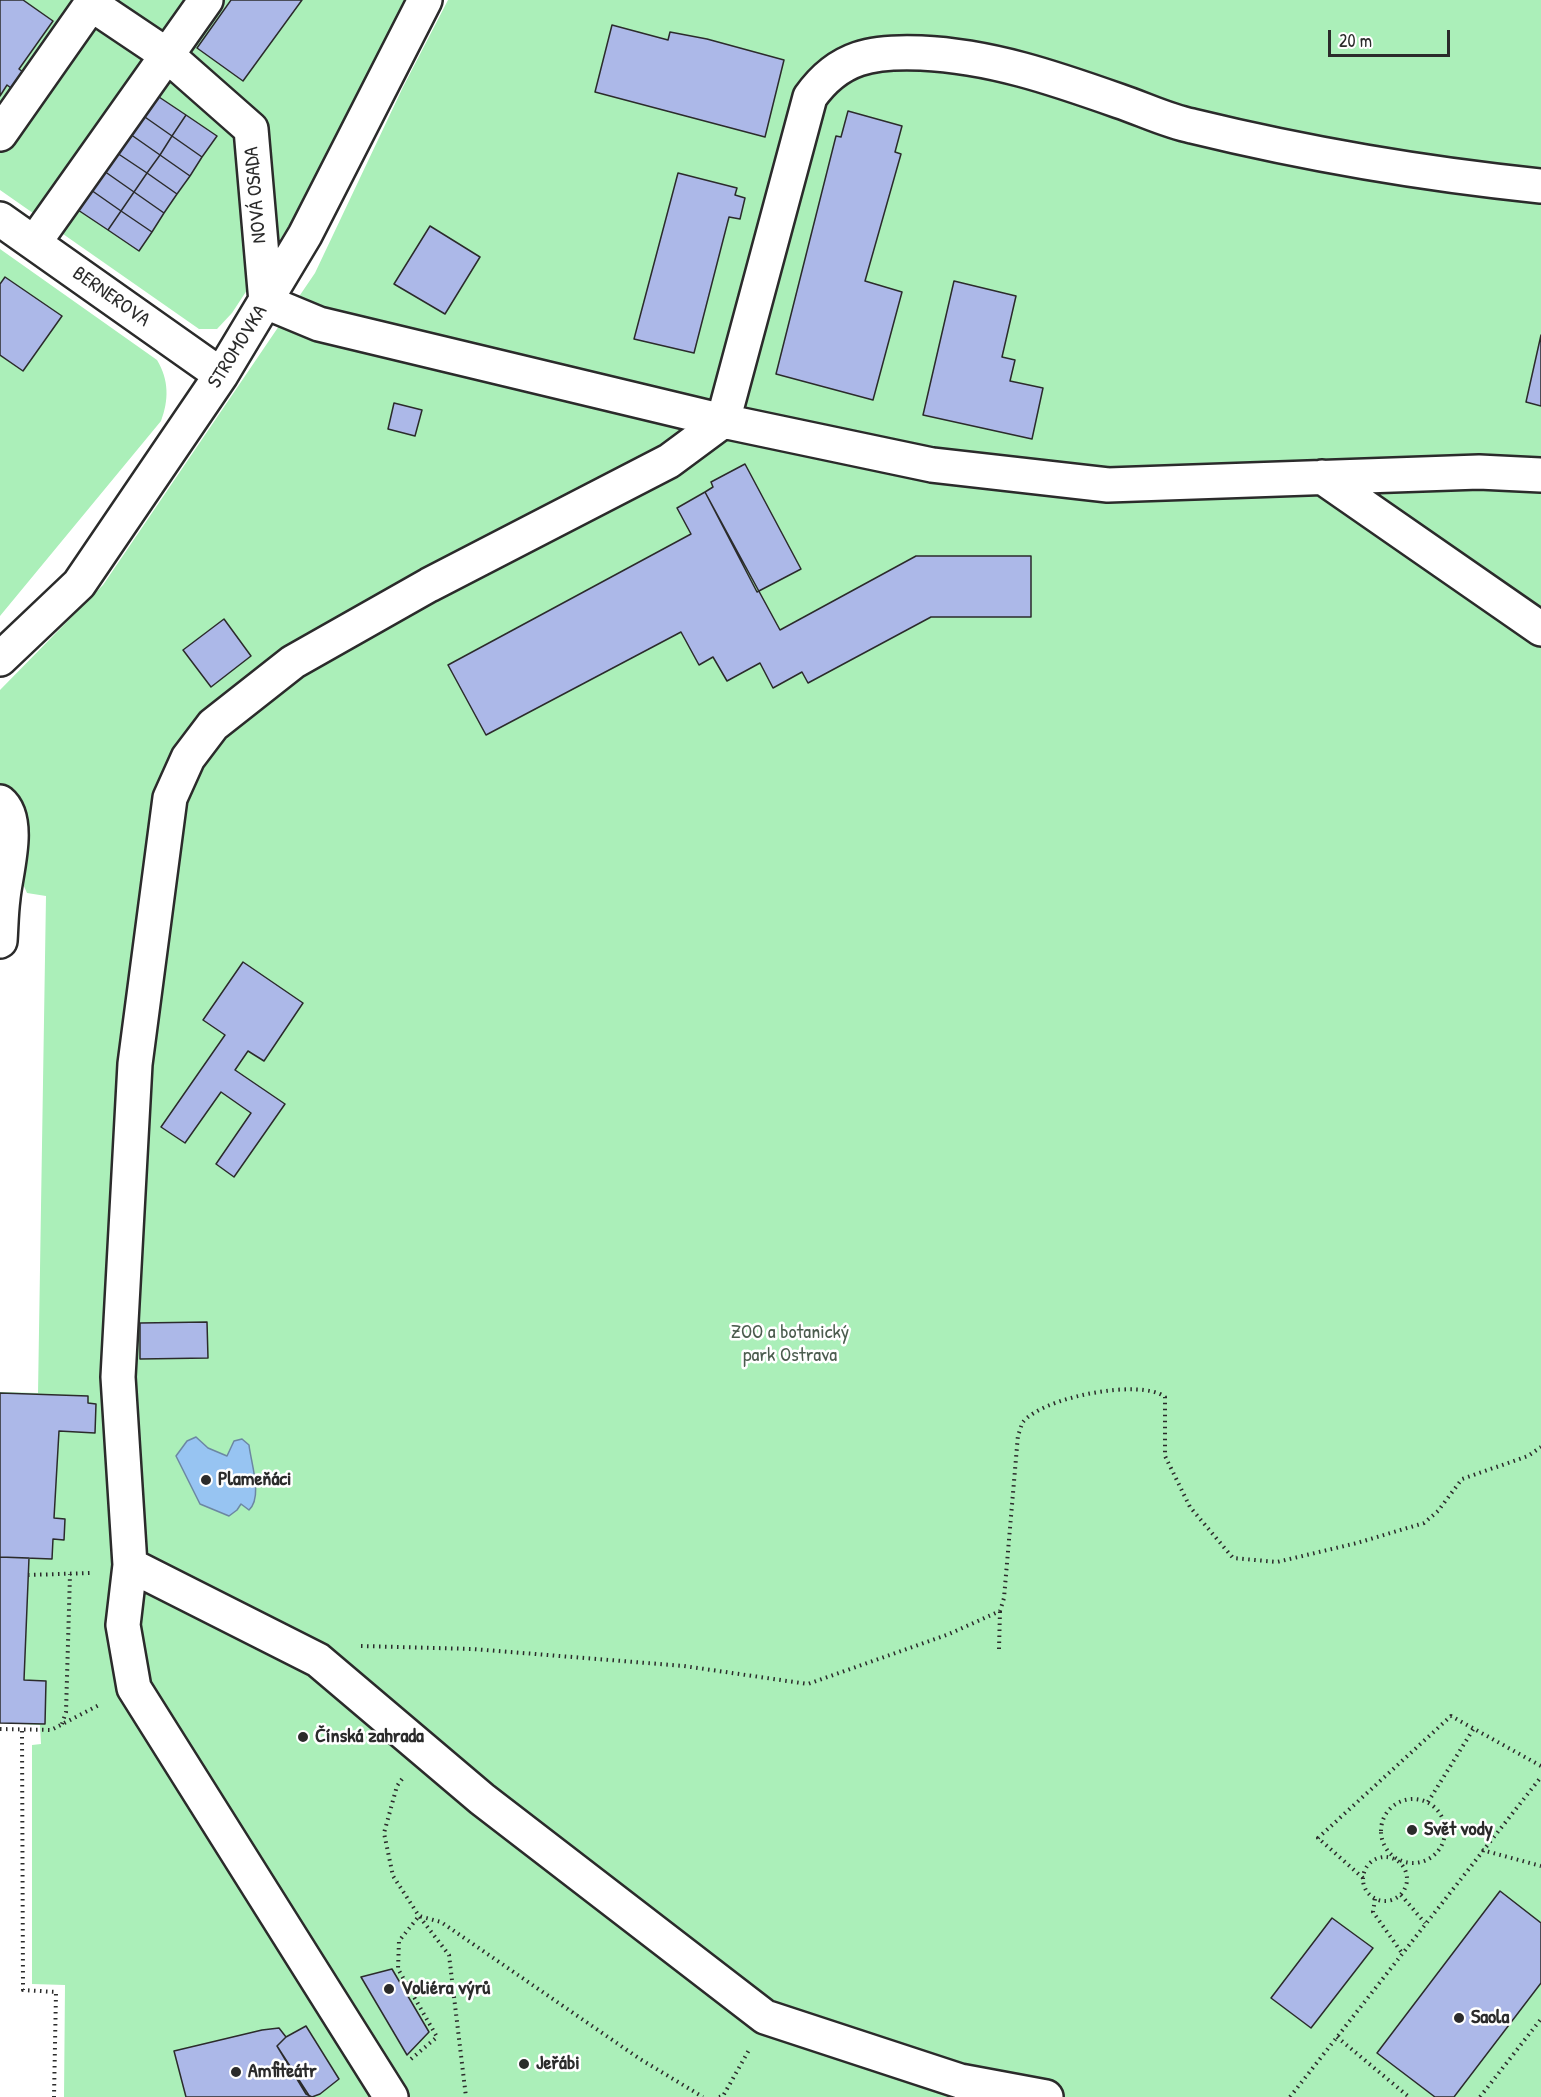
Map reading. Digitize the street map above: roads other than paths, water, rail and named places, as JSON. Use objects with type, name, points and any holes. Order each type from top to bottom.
[{"type":"street","points":[[34,243],[206,0]]},
{"type":"street","name":"STROMOVKA","points":[[0,659],[79,584],[221,375],[305,235],[425,0]]},
{"type":"street","name":"NOVÁ OSADA","points":[[0,134],[92,2],[166,55],[251,129],[266,302]]},
{"type":"street","points":[[387,2091],[134,1688],[123,1625],[130,1564],[118,1377],[135,1064],[170,798],[188,758],[213,725],[293,662],[429,585],[669,461],[723,421],[810,97],[822,79],[839,66],[871,54],[947,54],[994,62],[1054,78],[1189,126],[1343,160],[1440,175],[1541,186]]},
{"type":"street","name":"BERNEROVA","points":[[0,219],[221,375]]},
{"type":"street","points":[[266,302],[319,324],[723,421],[932,465],[1108,486],[1479,472],[1541,475]]},
{"type":"street","points":[[1322,477],[1541,629]]},
{"type":"street","points":[[0,802],[9,815],[11,842],[0,941]]},
{"type":"street","points":[[130,1564],[318,1659],[482,1799],[765,2017],[960,2081],[1046,2097]]},
{"type":"water","points":[[196,1437],[208,1448],[227,1456],[234,1441],[242,1439],[249,1445],[256,1488],[253,1504],[249,1510],[241,1504],[229,1516],[200,1504],[176,1456],[187,1441]]},
{"type":"place","name":"Plameňáci","points":[[206,1480]]},
{"type":"place","name":"Čínská zahrada","points":[[303,1737]]},
{"type":"place","name":"Svět vody","points":[[1412,1830]]},
{"type":"place","name":"Voliéra výrů","points":[[389,1989]]},
{"type":"place","name":"Saola","points":[[1459,2018]]},
{"type":"place","name":"Jeřábi","points":[[524,2064]]},
{"type":"place","name":"Amfiteátr","points":[[236,2072]]},
{"type":"park label","name":"ZOO a botanický park Ostrava","points":[[790,1344]]}]
